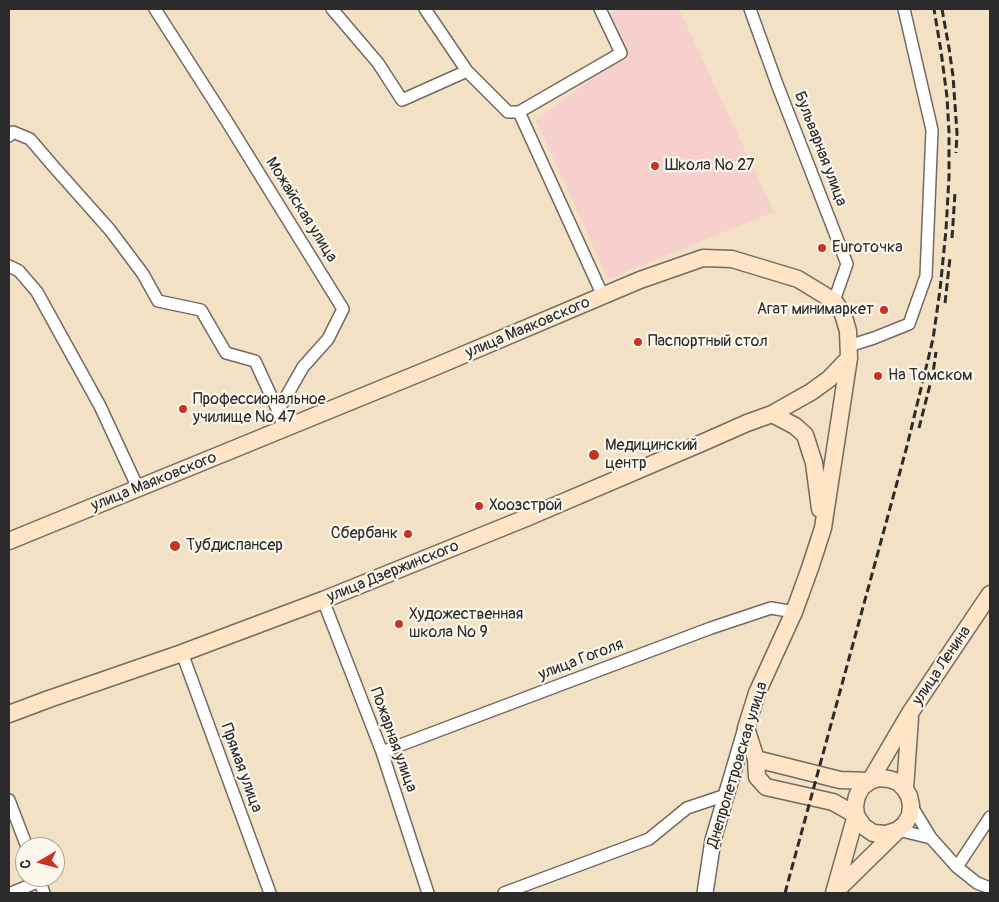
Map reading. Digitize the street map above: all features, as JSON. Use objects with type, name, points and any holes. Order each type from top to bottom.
[{"type":"main road","name":"улица Маяковского","points":[[9,541],[429,370],[640,280],[703,258],[732,260],[798,280],[834,301]]},
{"type":"main road","points":[[823,528],[849,352],[848,331],[843,314],[834,301]]},
{"type":"main road","name":"улица Дзержинского","points":[[9,714],[182,653],[323,600],[526,518],[746,423],[772,414],[811,392],[829,379],[849,352]]},
{"type":"main road","points":[[772,414],[795,426],[806,435],[814,463],[823,528]]},
{"type":"main road","name":"Днепропетровская улица","points":[[746,728],[757,693],[794,612],[823,528]]},
{"type":"main road","name":"улица Ленина","points":[[870,781],[910,713],[990,594]]},
{"type":"main road","points":[[905,789],[910,713]]},
{"type":"main road","points":[[746,728],[756,759],[757,777],[766,787],[833,802],[856,815],[863,826],[873,833],[886,834],[898,830]]},
{"type":"main road","points":[[756,759],[840,780],[870,781]]},
{"type":"main road","points":[[879,778],[898,782],[909,796],[911,805],[910,815],[905,824],[834,893],[856,815],[857,796],[862,787],[870,781],[879,778]]},
{"type":"street","name":"Можайская улица","points":[[155,9],[343,309],[328,339],[303,367],[278,411]]},
{"type":"street","points":[[332,9],[378,63],[402,100],[467,72]]},
{"type":"street","points":[[425,9],[467,72],[508,112],[519,112],[620,53],[600,9]]},
{"type":"street","name":"Бульварная улица","points":[[750,9],[847,264],[834,301]]},
{"type":"street","points":[[849,352],[874,338],[908,324],[926,276],[932,130],[904,9]]},
{"type":"street","points":[[519,112],[604,296]]},
{"type":"street","points":[[11,134],[30,138],[110,230],[143,274],[158,301],[201,310],[226,353],[255,361],[278,411],[284,429]]},
{"type":"street","points":[[9,266],[19,271],[37,292],[100,406],[138,488]]},
{"type":"street","name":"Пожарная улица","points":[[323,600],[382,752],[428,893]]},
{"type":"street","name":"улица Гоголя","points":[[382,752],[771,608],[794,612]]},
{"type":"street","name":"Прямая улица","points":[[182,653],[270,893]]},
{"type":"street","name":"Днепропетровская улица","points":[[705,893],[713,840],[746,728]]},
{"type":"street","points":[[504,893],[649,839],[687,808],[726,794]]},
{"type":"street","points":[[9,800],[23,837]]},
{"type":"street","points":[[911,805],[931,838],[957,867],[977,883],[990,888]]},
{"type":"street","points":[[957,867],[990,817]]},
{"type":"street","points":[[898,830],[931,838]]},
{"type":"street","points":[[11,893],[23,887]]},
{"type":"shaded area","name":"Школа № 27","points":[[620,9],[679,9],[774,212],[608,279],[536,120],[626,53],[608,14]]},
{"type":"railway","points":[[785,893],[907,446],[933,339],[946,230],[949,177],[947,97],[934,9]]},
{"type":"railway","points":[[942,9],[953,76],[957,133],[956,153]]},
{"type":"railway","points":[[952,238],[955,193]]},
{"type":"railway","points":[[945,303],[950,258]]},
{"type":"railway","points":[[919,428],[933,373],[936,352]]},
{"type":"place","name":"Школа № 27","points":[[655,166]]},
{"type":"place","name":"Euroточка","points":[[822,248]]},
{"type":"place","name":"Агат минимаркет","points":[[884,310]]},
{"type":"place","name":"Паспортный стол","points":[[638,342]]},
{"type":"place","name":"На Томском","points":[[878,376]]},
{"type":"place","name":"Профессиональное училище № 47","points":[[183,409]]},
{"type":"place","name":"Медицинский центр","points":[[594,455]]},
{"type":"place","name":"Хоозстрой","points":[[479,506]]},
{"type":"place","name":"Сбербанк","points":[[408,534]]},
{"type":"place","name":"Тубдиспансер","points":[[175,546]]},
{"type":"place","name":"Художественная школа № 9","points":[[399,624]]}]
